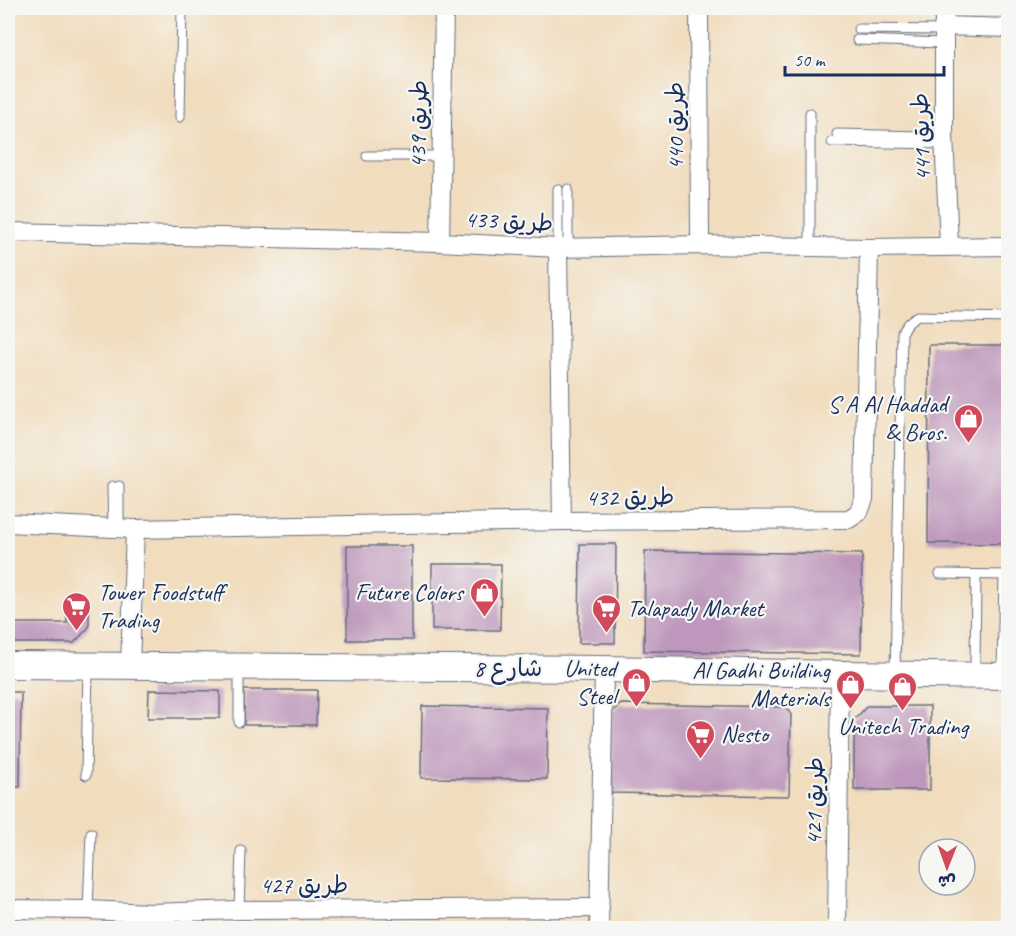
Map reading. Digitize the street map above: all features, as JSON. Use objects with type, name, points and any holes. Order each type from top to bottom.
[{"type":"street","name":"طريق 439","points":[[440,242],[444,8]]},
{"type":"street","name":"طريق 440","points":[[699,8],[700,245]]},
{"type":"street","name":"طريق 441","points":[[944,8],[949,246]]},
{"type":"street","points":[[943,33],[1008,28]]},
{"type":"street","name":"طريق 433","points":[[8,232],[440,242],[563,248],[700,245],[868,248],[1008,246]]},
{"type":"street","points":[[562,522],[563,248]]},
{"type":"street","name":"طريق 432","points":[[8,523],[122,529],[849,519],[859,512],[864,499],[868,248]]},
{"type":"street","points":[[122,529],[130,665]]},
{"type":"street","name":"شارع 8","points":[[8,665],[604,669],[1005,676]]},
{"type":"street","points":[[599,928],[604,669]]},
{"type":"street","name":"طريق 421","points":[[837,928],[840,674]]},
{"type":"street","name":"طريق 427","points":[[8,909],[88,910],[150,921],[239,910],[600,908]]},
{"type":"lane","points":[[180,117],[182,8]]},
{"type":"lane","points":[[858,29],[943,33]]},
{"type":"lane","points":[[857,40],[943,33]]},
{"type":"lane","points":[[810,113],[810,247]]},
{"type":"lane","points":[[834,138],[923,136],[945,139]]},
{"type":"lane","points":[[367,156],[442,156]]},
{"type":"lane","points":[[563,189],[563,248]]},
{"type":"lane","points":[[895,674],[902,332],[905,325],[918,316],[1008,318]]},
{"type":"lane","points":[[116,486],[122,529]]},
{"type":"lane","points":[[940,574],[1006,575],[1005,676]]},
{"type":"lane","points":[[975,675],[976,575]]},
{"type":"lane","points":[[86,775],[88,665]]},
{"type":"lane","points":[[239,667],[239,722]]},
{"type":"lane","points":[[88,910],[91,832]]},
{"type":"lane","points":[[239,910],[241,851]]},
{"type":"building","name":"S A Al Haddad & Bros.","points":[[929,345],[1008,345],[1008,544],[928,543]]},
{"type":"building","points":[[580,544],[616,544],[615,643],[579,643]]},
{"type":"building","points":[[347,546],[412,546],[412,640],[347,640]]},
{"type":"building","points":[[645,551],[862,554],[861,654],[644,651]]},
{"type":"building","points":[[432,564],[501,564],[500,630],[432,630]]},
{"type":"building","points":[[89,607],[89,627],[74,643],[8,643],[8,623],[67,623],[67,608]]},
{"type":"building","points":[[149,690],[220,691],[220,718],[148,718]]},
{"type":"building","points":[[244,690],[317,690],[316,725],[244,725]]},
{"type":"building","points":[[8,692],[21,692],[20,787],[8,787]]},
{"type":"building","name":"Nesto","points":[[621,704],[785,707],[791,714],[789,796],[611,793],[612,712]]},
{"type":"building","points":[[422,706],[548,708],[547,779],[421,778]]},
{"type":"building","points":[[867,706],[930,706],[930,790],[854,790],[854,720]]},
{"type":"place","name":"S A Al Haddad & Bros.","points":[[968,444]]},
{"type":"place","name":"Future Colors","points":[[484,618]]},
{"type":"place","name":"Tower Foodstuff Trading","points":[[77,632]]},
{"type":"place","name":"Talapady Market","points":[[606,634]]},
{"type":"place","name":"United Steel","points":[[637,708]]},
{"type":"place","name":"Al Gadhi Building Materials","points":[[851,710]]},
{"type":"place","name":"Unitech Trading","points":[[903,712]]},
{"type":"place","name":"Nesto","points":[[700,760]]}]
